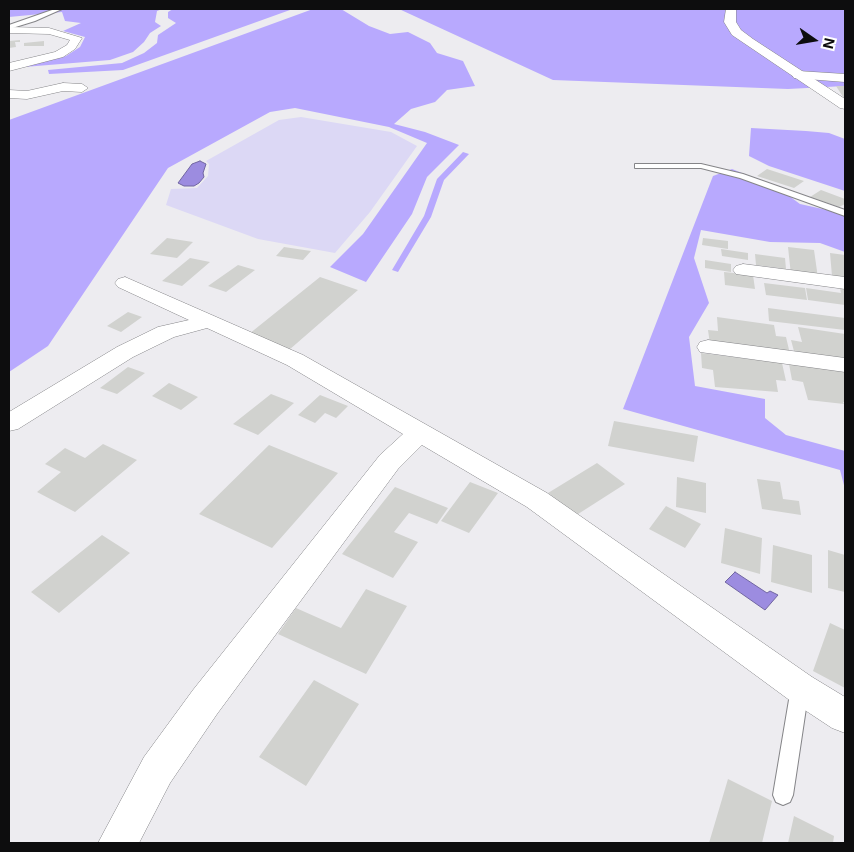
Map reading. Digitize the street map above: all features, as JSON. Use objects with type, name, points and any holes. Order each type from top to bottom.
[{"type":"street","points":[[731,9],[730,22],[736,32],[845,105]]},
{"type":"street","points":[[9,28],[49,31],[76,38],[71,47],[59,55],[9,67]]},
{"type":"street","points":[[798,75],[845,78]]},
{"type":"street","points":[[9,94],[27,95],[63,87],[82,88]]},
{"type":"street","points":[[743,270],[845,283]]},
{"type":"street","points":[[125,283],[295,360],[537,500],[800,688],[845,716]]},
{"type":"street","points":[[9,423],[125,352],[166,332],[209,322]]},
{"type":"street","points":[[708,347],[845,365]]},
{"type":"street","points":[[118,843],[157,770],[205,702],[389,462],[420,432]]},
{"type":"lane","points":[[9,28],[59,9]]},
{"type":"lane","points":[[638,166],[701,166],[743,176],[845,213]]},
{"type":"lane","points":[[783,795],[800,688]]},
{"type":"shaded area","points":[[9,9],[162,9],[157,11],[155,22],[161,26],[150,33],[144,42],[133,52],[110,60],[24,67],[66,56],[80,47],[85,37],[63,31],[81,23],[65,21],[62,12],[9,17]]},
{"type":"shaded area","points":[[173,9],[290,10],[123,70],[49,74],[48,70],[122,63],[144,53],[157,43],[158,35],[176,23],[168,18],[168,12]]},
{"type":"shaded area","points":[[313,9],[341,9],[369,26],[390,34],[408,32],[430,43],[437,53],[463,61],[475,86],[447,90],[435,102],[411,109],[394,124],[425,132],[459,145],[427,177],[412,214],[366,282],[330,267],[363,234],[427,143],[389,127],[295,108],[270,112],[168,168],[48,346],[9,372],[9,120]]},
{"type":"shaded area","points":[[399,9],[845,9],[845,86],[788,89],[553,80]]},
{"type":"shaded area","points":[[301,117],[391,132],[417,146],[370,212],[335,253],[258,239],[166,205],[171,189],[197,188],[208,176],[209,164],[206,161],[279,120]]},
{"type":"shaded area","points":[[751,128],[829,133],[845,139],[845,191],[769,166],[749,156]]},
{"type":"shaded area","points":[[463,152],[469,154],[444,180],[431,217],[398,272],[392,270],[424,216],[437,179]]},
{"type":"shaded area","points":[[200,161],[206,164],[203,173],[204,177],[199,183],[194,186],[184,186],[178,183],[192,164]]},
{"type":"shaded area","points":[[732,169],[777,187],[800,204],[845,214],[845,252],[820,243],[770,242],[701,230],[694,258],[709,303],[689,337],[695,386],[765,399],[765,418],[786,435],[845,451],[845,489],[840,470],[623,409],[713,176]]},
{"type":"shaded area","points":[[735,572],[767,593],[770,591],[778,595],[765,610],[725,582]]},
{"type":"building","points":[[20,40],[20,42],[15,42],[16,47],[9,48],[9,41]]},
{"type":"building","points":[[44,41],[44,46],[24,46],[24,43]]},
{"type":"building","points":[[836,86],[845,86],[845,100]]},
{"type":"building","points":[[767,169],[804,181],[794,188],[757,176]]},
{"type":"building","points":[[821,190],[845,199],[845,204],[839,207],[810,197]]},
{"type":"building","points":[[167,238],[193,242],[177,258],[150,254]]},
{"type":"building","points":[[703,238],[728,241],[728,249],[702,245]]},
{"type":"building","points":[[284,247],[311,251],[303,260],[276,256]]},
{"type":"building","points":[[788,247],[814,250],[818,278],[791,275]]},
{"type":"building","points":[[721,249],[748,253],[748,260],[722,256]]},
{"type":"building","points":[[830,253],[845,255],[845,278],[832,276]]},
{"type":"building","points":[[755,254],[785,258],[786,269],[756,265]]},
{"type":"building","points":[[190,258],[210,262],[182,286],[162,281]]},
{"type":"building","points":[[705,260],[731,264],[731,272],[705,268]]},
{"type":"building","points":[[238,265],[255,270],[226,292],[208,286]]},
{"type":"building","points":[[724,272],[753,275],[755,289],[725,285]]},
{"type":"building","points":[[320,277],[358,290],[289,350],[249,334]]},
{"type":"building","points":[[764,283],[805,288],[807,300],[766,295]]},
{"type":"building","points":[[806,288],[841,293],[840,288],[845,289],[845,305],[808,300]]},
{"type":"building","points":[[768,308],[845,318],[845,330],[769,321]]},
{"type":"building","points":[[128,312],[142,317],[121,332],[107,326]]},
{"type":"building","points":[[717,317],[774,325],[776,336],[786,337],[790,354],[710,344],[708,330],[718,331]]},
{"type":"building","points":[[798,327],[845,334],[845,361],[795,355],[791,340],[802,342]]},
{"type":"building","points":[[701,353],[782,363],[786,381],[776,380],[778,392],[715,387],[713,370],[702,368]]},
{"type":"building","points":[[789,364],[845,371],[844,404],[808,400],[803,382],[792,380]]},
{"type":"building","points":[[128,367],[145,373],[117,394],[100,388]]},
{"type":"building","points":[[169,383],[198,397],[181,410],[152,396]]},
{"type":"building","points":[[271,394],[294,403],[258,435],[233,424]]},
{"type":"building","points":[[320,395],[348,406],[336,418],[325,413],[315,423],[298,415]]},
{"type":"building","points":[[614,421],[698,436],[694,462],[608,446]]},
{"type":"building","points":[[103,444],[137,460],[75,512],[37,492],[61,472],[45,464],[65,448],[85,458]]},
{"type":"building","points":[[269,445],[338,473],[272,548],[199,514]]},
{"type":"building","points":[[597,463],[625,484],[575,516],[548,493]]},
{"type":"building","points":[[677,477],[706,483],[706,513],[676,507]]},
{"type":"building","points":[[757,479],[780,482],[783,499],[799,501],[801,515],[762,509]]},
{"type":"building","points":[[470,482],[498,493],[469,533],[441,521]]},
{"type":"building","points":[[395,487],[448,508],[437,524],[409,513],[394,532],[418,542],[393,578],[342,554]]},
{"type":"building","points":[[666,506],[701,524],[685,548],[649,529]]},
{"type":"building","points":[[725,528],[762,538],[760,574],[721,563]]},
{"type":"building","points":[[102,535],[130,553],[59,613],[31,592]]},
{"type":"building","points":[[773,545],[812,555],[812,593],[771,582]]},
{"type":"building","points":[[828,550],[845,555],[845,592],[828,588]]},
{"type":"building","points":[[366,589],[407,606],[366,674],[278,634],[296,608],[341,628]]},
{"type":"building","points":[[830,623],[845,630],[845,688],[813,671]]},
{"type":"building","points":[[314,680],[359,704],[306,786],[259,757]]},
{"type":"building","points":[[728,779],[772,801],[762,843],[709,843]]},
{"type":"building","points":[[794,816],[834,836],[833,843],[788,843]]}]
